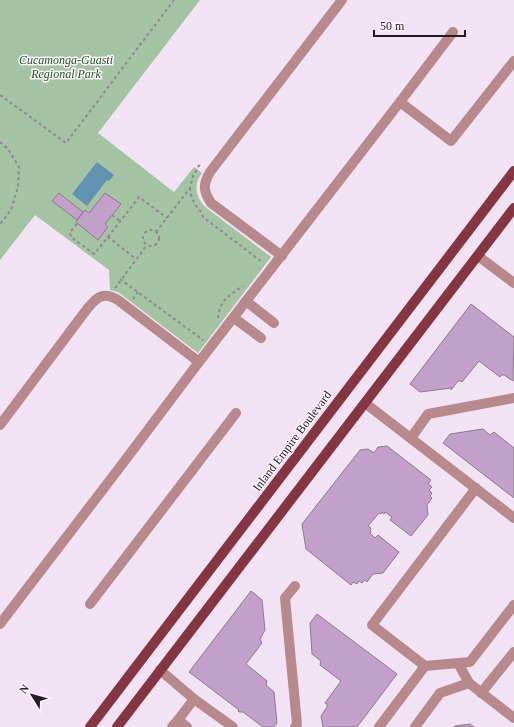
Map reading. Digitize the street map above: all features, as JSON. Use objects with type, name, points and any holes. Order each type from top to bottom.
[{"type":"main road","name":"Inland Empire Boulevard","points":[[90,727],[514,171]]},
{"type":"main road","points":[[117,727],[514,208]]},
{"type":"lane","points":[[282,256],[211,203],[206,196],[205,180],[342,0]]},
{"type":"lane","points":[[0,624],[453,32]]},
{"type":"lane","points":[[400,102],[451,141],[514,61]]},
{"type":"lane","points":[[478,256],[514,283]]},
{"type":"lane","points":[[0,425],[94,301],[102,296],[112,296],[118,300],[200,362]]},
{"type":"lane","points":[[246,302],[274,323]]},
{"type":"lane","points":[[234,318],[261,338]]},
{"type":"lane","points":[[411,438],[428,414],[514,398]]},
{"type":"lane","points":[[364,403],[514,518]]},
{"type":"lane","points":[[90,604],[236,413]]},
{"type":"lane","points":[[476,488],[372,625],[425,666],[470,662],[514,605]]},
{"type":"lane","points":[[295,586],[285,598],[297,724],[295,727]]},
{"type":"lane","points":[[482,693],[514,652]]},
{"type":"lane","points":[[458,663],[469,683],[514,718]]},
{"type":"lane","points":[[379,727],[425,666]]},
{"type":"lane","points":[[160,670],[194,699],[233,727]]},
{"type":"lane","points":[[415,727],[440,693],[469,683]]},
{"type":"lane","points":[[188,727],[175,724],[194,699]]},
{"type":"path","points":[[0,94],[66,143],[174,0]]},
{"type":"path","points":[[0,142],[8,149],[20,167],[18,187],[11,210],[0,224]]},
{"type":"path","points":[[200,164],[193,176],[190,188],[190,194],[194,203],[202,212],[204,217],[262,262],[258,267]]},
{"type":"path","points":[[156,232],[190,188]]},
{"type":"path","points":[[77,224],[70,232],[71,237],[94,254],[139,197],[167,218]]},
{"type":"path","points":[[112,215],[120,221]]},
{"type":"path","points":[[150,230],[156,232],[159,237],[158,242],[152,247],[147,245],[144,241],[144,234],[150,230]]},
{"type":"path","points":[[108,237],[136,259]]},
{"type":"path","points":[[112,296],[120,278],[147,245]]},
{"type":"path","points":[[120,278],[202,340],[206,335]]},
{"type":"path","points":[[218,320],[224,300],[246,284]]},
{"type":"green space","name":"Cucamonga-Guasti Regional Park","points":[[0,0],[200,0],[98,133],[174,192],[194,167],[202,173],[197,181],[197,194],[204,206],[271,257],[198,353],[118,292],[110,290],[109,270],[35,215],[0,260]]},
{"type":"water","points":[[97,162],[114,175],[109,181],[107,180],[87,206],[72,194]]},
{"type":"building","points":[[59,193],[83,212],[77,220],[52,201]]},
{"type":"building","points":[[105,193],[121,204],[105,224],[108,227],[98,240],[76,222],[85,210],[89,213]]},
{"type":"building","points":[[471,304],[514,337],[513,381],[504,375],[501,375],[500,377],[479,361],[462,382],[458,381],[451,390],[451,388],[420,392],[410,384]]},
{"type":"building","points":[[483,429],[490,435],[494,432],[514,448],[514,498],[443,443],[450,434]]},
{"type":"building","points":[[387,446],[431,480],[428,484],[432,487],[429,490],[432,493],[430,496],[432,498],[427,505],[428,515],[411,536],[390,520],[392,517],[385,512],[384,514],[382,512],[381,514],[379,513],[368,526],[371,528],[370,533],[375,538],[378,535],[399,552],[383,573],[373,574],[367,582],[365,580],[362,583],[359,581],[357,584],[353,582],[351,585],[306,549],[302,524],[360,450],[368,449],[374,453],[378,447]]},
{"type":"building","points":[[251,591],[262,600],[265,630],[260,639],[262,643],[246,664],[267,681],[266,685],[274,692],[277,723],[274,727],[263,727],[243,712],[239,712],[239,710],[189,672]]},
{"type":"building","points":[[317,614],[397,674],[357,727],[323,727],[321,716],[327,707],[327,704],[325,703],[341,681],[320,665],[321,661],[312,654],[310,623]]},
{"type":"building","points":[[470,724],[474,727],[454,727],[455,726]]}]
